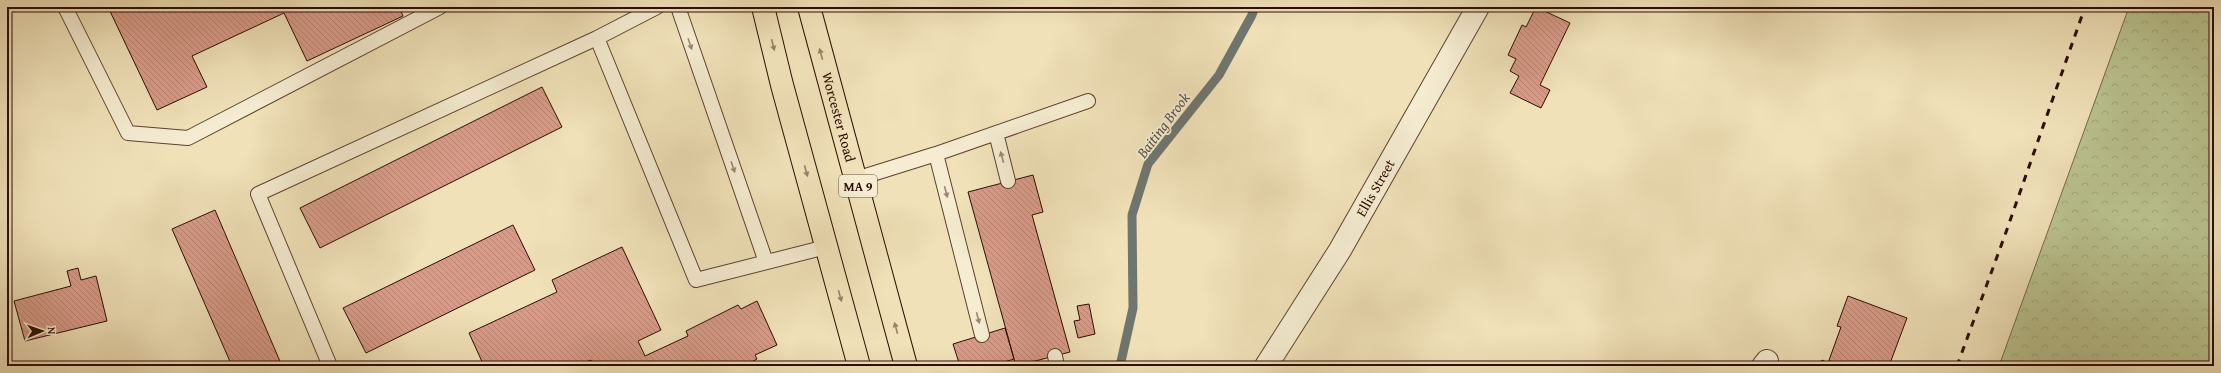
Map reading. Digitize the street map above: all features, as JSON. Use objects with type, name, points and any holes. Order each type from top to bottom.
[{"type":"highway","points":[[763,7],[859,366]]},
{"type":"highway","name":"Worcester Road","points":[[809,7],[906,366]]},
{"type":"street","name":"Ellis Street","points":[[1266,366],[1340,250],[1478,7]]},
{"type":"lane","points":[[65,7],[128,133],[188,138],[437,8]]},
{"type":"lane","points":[[330,366],[258,194],[597,38],[657,7]]},
{"type":"lane","points":[[678,7],[766,262]]},
{"type":"lane","points":[[597,38],[696,280],[826,247]]},
{"type":"lane","points":[[856,179],[936,154],[1088,100]]},
{"type":"lane","points":[[996,133],[1008,181]]},
{"type":"lane","points":[[936,154],[982,335]]},
{"type":"green space","points":[[2129,7],[2214,7],[2214,366],[1999,366]]},
{"type":"building","points":[[108,7],[399,7],[403,16],[307,61],[284,13],[192,56],[207,87],[157,110]]},
{"type":"building","points":[[1536,7],[1570,23],[1540,85],[1550,90],[1541,108],[1510,93],[1519,76],[1510,71],[1516,59],[1508,55],[1522,25],[1526,27]]},
{"type":"building","points":[[542,87],[562,127],[320,248],[300,208]]},
{"type":"building","points":[[1033,175],[1043,212],[1032,215],[1070,352],[1016,366],[968,192]]},
{"type":"building","points":[[215,210],[282,366],[232,366],[172,229]]},
{"type":"building","points":[[513,225],[535,270],[366,353],[343,308]]},
{"type":"building","points":[[622,247],[661,330],[638,341],[645,356],[688,336],[686,331],[738,305],[741,309],[757,301],[777,345],[755,355],[757,359],[744,366],[593,366],[591,360],[578,366],[484,366],[469,333],[557,292],[552,280]]},
{"type":"building","points":[[78,268],[81,280],[96,276],[107,321],[25,341],[14,301],[71,286],[67,271]]},
{"type":"building","points":[[1848,296],[1907,318],[1889,366],[1820,366],[1822,360],[1828,363],[1841,327],[1837,326]]},
{"type":"building","points":[[1089,304],[1095,334],[1078,338],[1074,321],[1080,320],[1077,306]]},
{"type":"building","points":[[1005,328],[1014,359],[991,366],[960,366],[953,344]]},
{"type":"waterway","name":"Baiting Brook","points":[[1120,366],[1133,308],[1132,215],[1148,164],[1219,75],[1255,7]]},
{"type":"railway","points":[[1957,366],[2005,235],[2085,7]]}]
